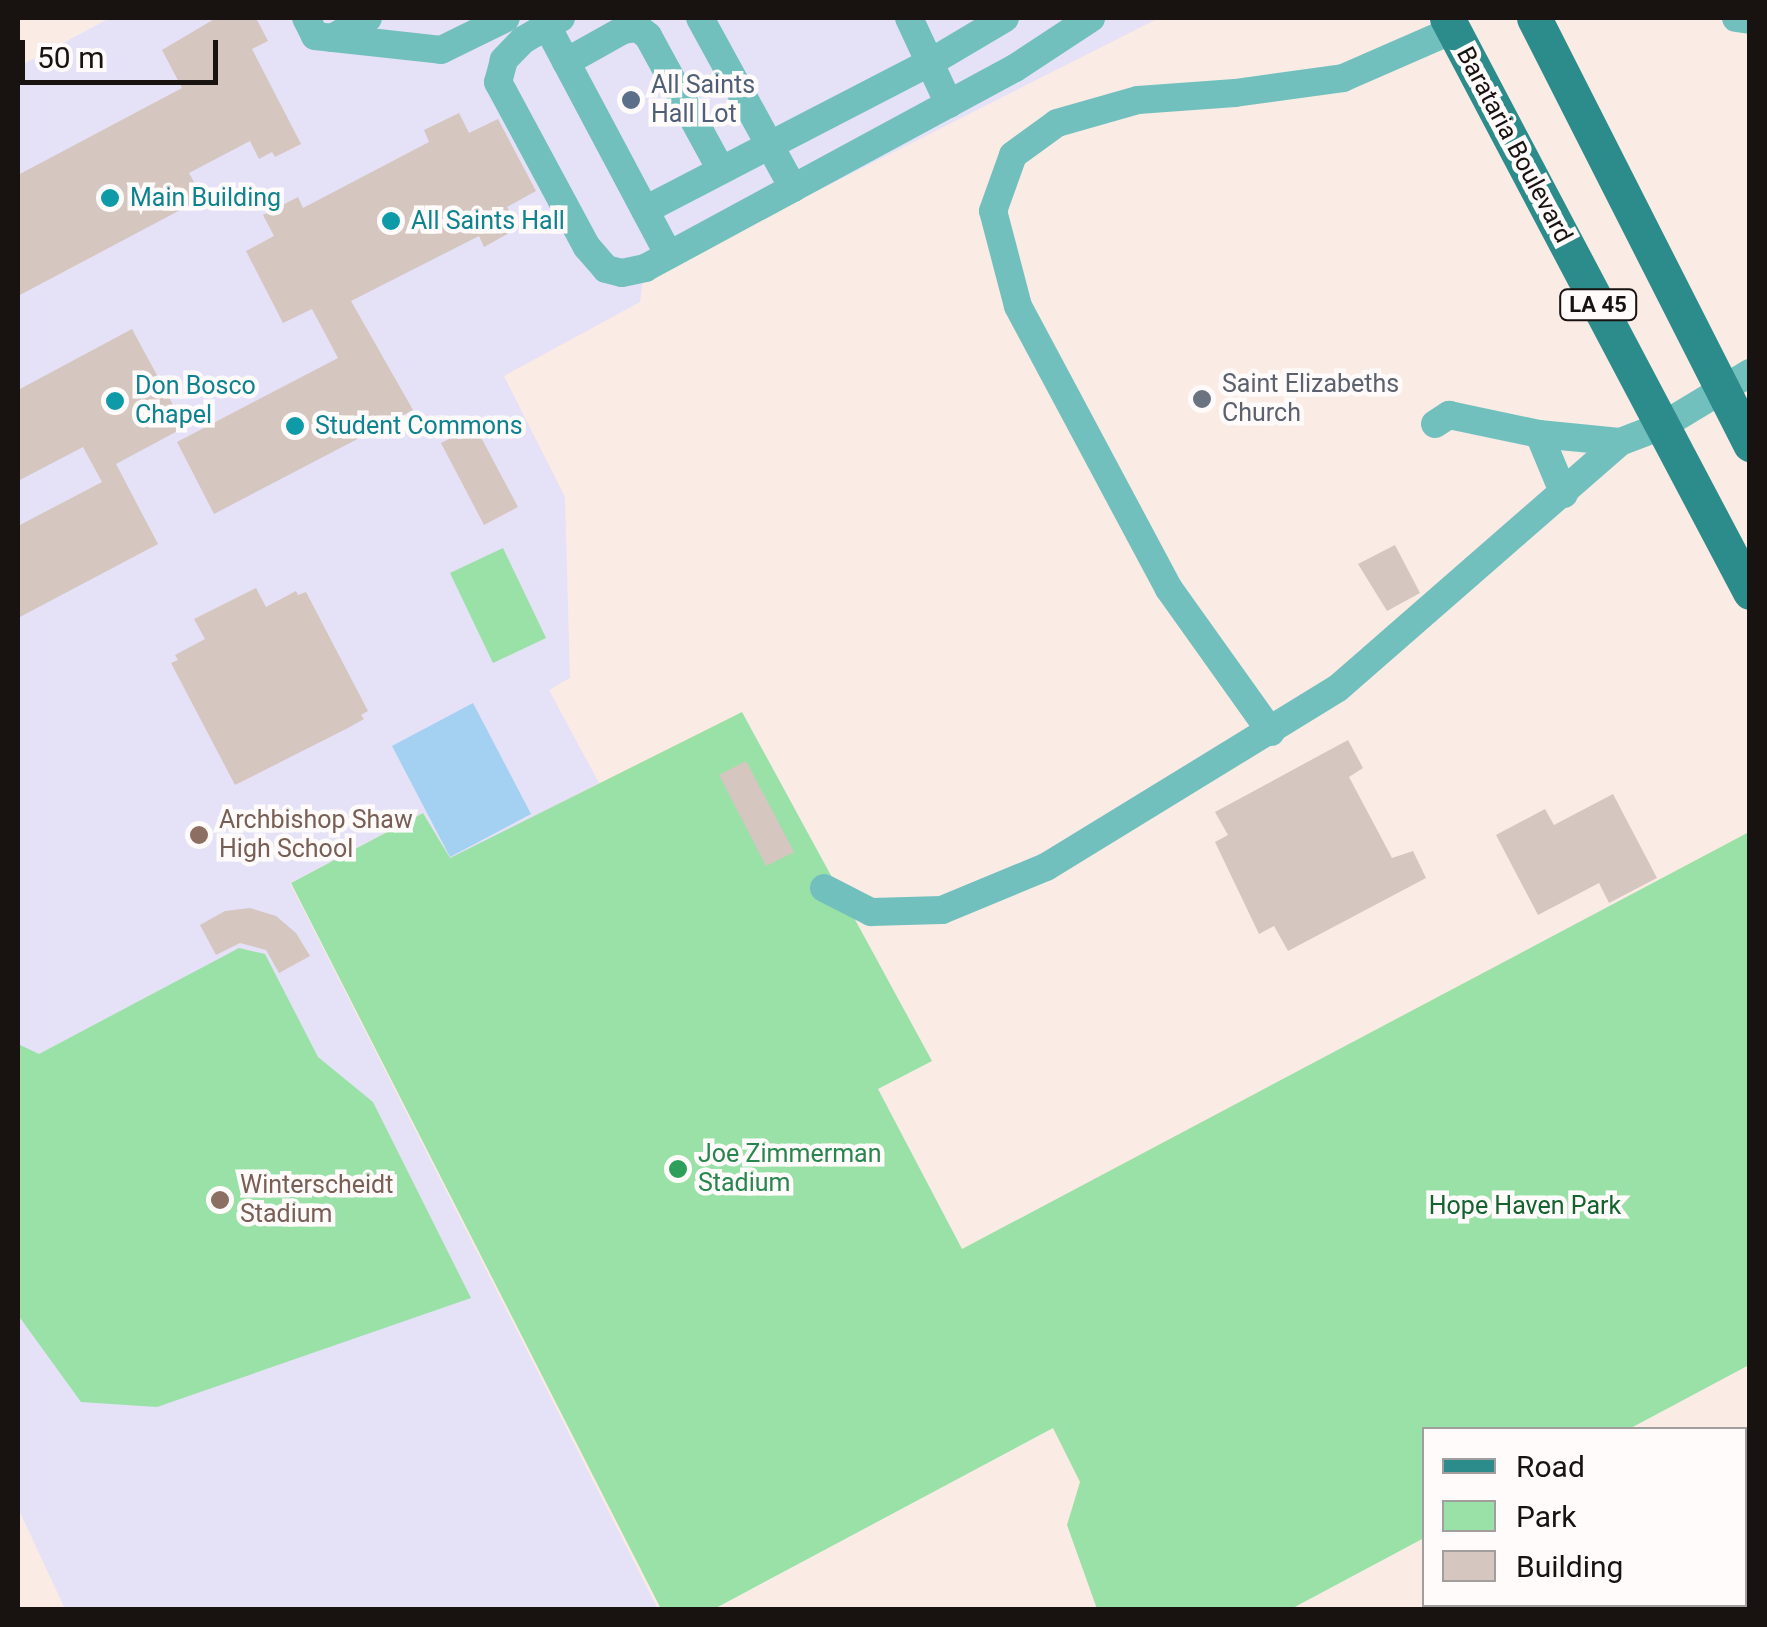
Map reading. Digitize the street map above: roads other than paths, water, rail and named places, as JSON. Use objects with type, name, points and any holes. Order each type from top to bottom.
[{"type":"main road","name":"LA 45","points":[[1534,18],[1734,382],[1750,444]]},
{"type":"main road","name":"Barataria Boulevard","points":[[1450,24],[1750,592]]},
{"type":"lane","points":[[306,18],[316,36],[441,50],[506,18]]},
{"type":"lane","points":[[332,38],[368,18]]},
{"type":"lane","points":[[700,18],[794,188]]},
{"type":"lane","points":[[909,18],[949,104]]},
{"type":"lane","points":[[645,210],[931,62],[1005,18]]},
{"type":"lane","points":[[669,254],[566,62],[554,22],[523,40],[504,60],[498,82],[587,247],[606,269],[622,272],[645,268],[794,188],[1016,68],[1092,18]]},
{"type":"lane","points":[[1736,18],[1750,20]]},
{"type":"lane","points":[[1270,732],[1169,589],[1018,306],[993,210],[1013,155],[1057,123],[1138,100],[1235,93],[1343,78],[1450,24]]},
{"type":"lane","points":[[566,62],[623,30],[638,28],[648,36],[721,170]]},
{"type":"lane","points":[[824,888],[870,912],[942,910],[1046,868],[1338,688],[1620,442],[1662,426],[1734,382]]},
{"type":"lane","points":[[1436,424],[1450,415],[1538,434],[1620,442]]},
{"type":"lane","points":[[1538,434],[1564,494]]},
{"type":"water","points":[[473,703],[531,814],[450,857],[392,746]]},
{"type":"place","name":"All Saints Hall Lot","points":[[631,100]]},
{"type":"place","name":"Main Building","points":[[110,198]]},
{"type":"place","name":"All Saints Hall","points":[[391,221]]},
{"type":"place","name":"Saint Elizabeths Church","points":[[1202,399]]},
{"type":"place","name":"Don Bosco Chapel","points":[[115,401]]},
{"type":"place","name":"Student Commons","points":[[295,426]]},
{"type":"place","name":"Archbishop Shaw High School","points":[[199,835]]},
{"type":"place","name":"Joe Zimmerman Stadium","points":[[678,1169]]},
{"type":"place","name":"Winterscheidt Stadium","points":[[220,1200]]},
{"type":"park label","name":"Hope Haven Park","points":[[1525,1206]]}]
